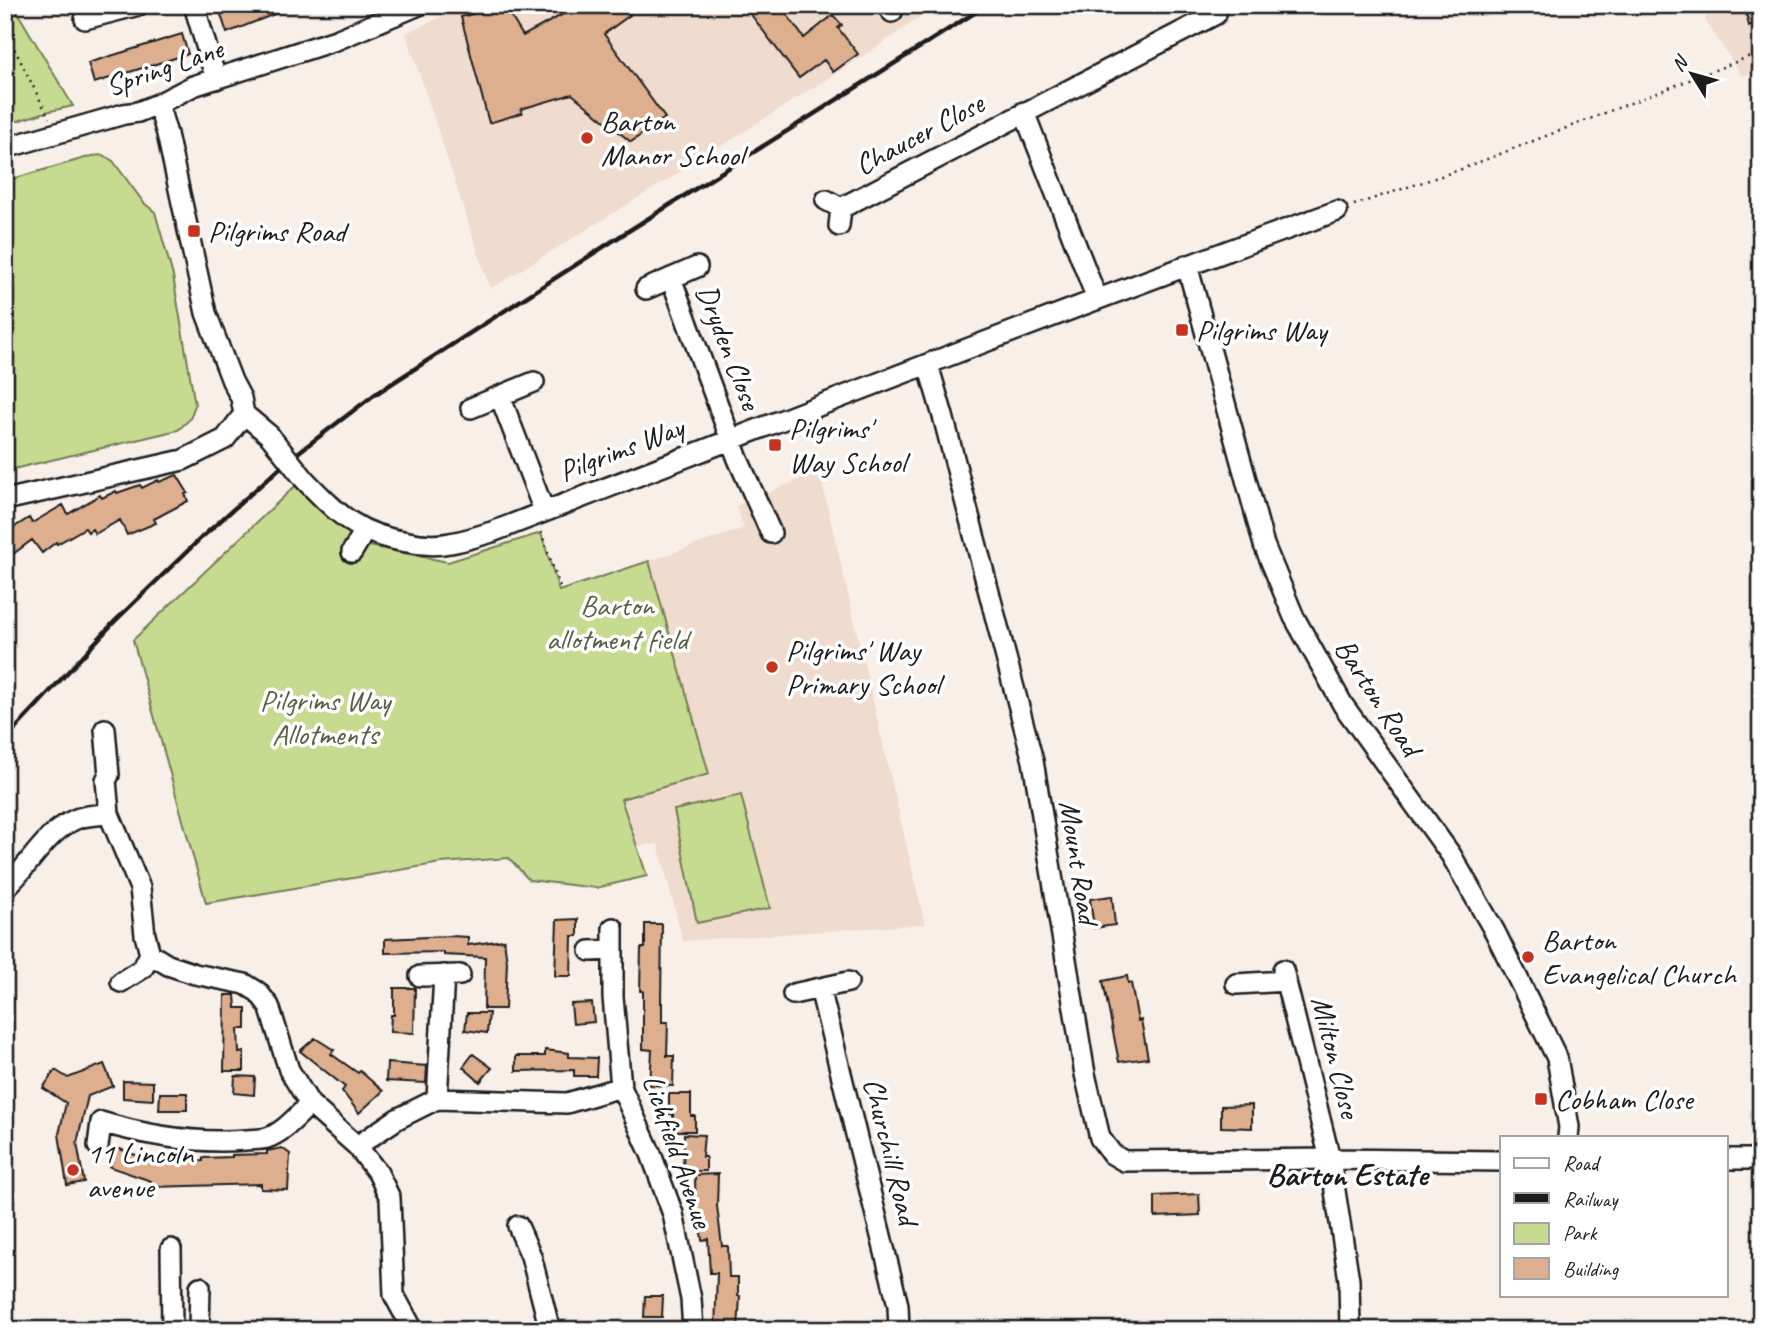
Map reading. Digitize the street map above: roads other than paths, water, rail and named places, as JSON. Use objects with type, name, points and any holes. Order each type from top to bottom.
[{"type":"street","points":[[85,19],[139,5]]},
{"type":"street","points":[[194,5],[216,79]]},
{"type":"street","name":"Spring Lane","points":[[5,148],[138,111],[193,86],[336,40],[419,5]]},
{"type":"street","name":"Chaucer Close","points":[[836,211],[1024,112],[1221,14]]},
{"type":"street","points":[[5,500],[183,460],[225,439],[244,414],[241,398],[232,382],[206,313],[192,227],[158,104]]},
{"type":"street","name":"Chaucer Close","points":[[1024,112],[1097,299]]},
{"type":"street","name":"Pilgrims Way","points":[[244,414],[269,435],[305,480],[332,508],[364,532],[384,539],[429,546],[466,540],[1187,265],[1337,211]]},
{"type":"street","name":"Barton Road","points":[[1187,265],[1264,545],[1294,617],[1343,705],[1451,855],[1495,932],[1557,1058],[1569,1127],[1568,1136]]},
{"type":"street","name":"Dryden Close","points":[[646,289],[697,267]]},
{"type":"street","name":"Dryden Close","points":[[671,278],[738,459],[771,533]]},
{"type":"street","name":"Mount Road","points":[[928,365],[1033,761],[1085,1074],[1100,1138],[1112,1154],[1124,1161],[1331,1159]]},
{"type":"street","points":[[471,408],[534,382]]},
{"type":"street","points":[[500,396],[539,513]]},
{"type":"street","points":[[352,552],[364,532]]},
{"type":"street","points":[[105,729],[109,814],[139,888],[150,954],[143,968],[121,982]]},
{"type":"street","points":[[5,888],[36,856],[53,833],[78,819],[109,814]]},
{"type":"street","name":"Lichfield Avenue","points":[[613,928],[613,997],[621,1087],[651,1154],[673,1214],[691,1299],[693,1330]]},
{"type":"street","points":[[590,951],[613,950]]},
{"type":"street","points":[[150,954],[168,965],[195,974],[245,984],[258,992],[269,1006],[289,1070],[310,1104],[357,1146],[378,1173],[390,1198],[394,1295],[413,1330]]},
{"type":"street","points":[[420,976],[452,975],[437,1099]]},
{"type":"street","name":"Milton Close","points":[[1236,984],[1284,976],[1331,1159]]},
{"type":"street","points":[[793,994],[848,982]]},
{"type":"street","name":"Churchill Road","points":[[820,988],[898,1305],[899,1330]]},
{"type":"street","points":[[357,1146],[397,1119],[437,1099],[567,1103],[621,1087]]},
{"type":"street","points":[[98,1146],[101,1122],[140,1133],[172,1138],[205,1141],[267,1138],[289,1125],[310,1104]]},
{"type":"street","points":[[1350,1330],[1349,1280],[1331,1159],[1500,1161]]},
{"type":"street","points":[[1728,1159],[1761,1159]]},
{"type":"street","points":[[518,1226],[531,1256],[550,1330]]},
{"type":"street","points":[[171,1249],[172,1330]]},
{"type":"street","points":[[198,1330],[200,1287]]},
{"type":"railway","points":[[5,740],[115,621],[201,538],[291,458],[374,395],[987,5]]},
{"type":"place","name":"Barton Manor School","points":[[587,138]]},
{"type":"place","name":"Pilgrims Road","points":[[194,231]]},
{"type":"place","name":"Pilgrims Way","points":[[1182,330]]},
{"type":"place","name":"Pilgrims' Way School","points":[[775,445]]},
{"type":"place","name":"Pilgrims' Way Primary School","points":[[772,667]]},
{"type":"place","name":"Barton Evangelical Church","points":[[1528,957]]},
{"type":"place","name":"Cobham Close","points":[[1541,1099]]},
{"type":"place","name":"11 Lincoln avenue","points":[[73,1170]]},
{"type":"district","name":"Barton Estate","points":[[1347,1174]]},
{"type":"park label","name":"Barton allotment field","points":[[617,622]]},
{"type":"park label","name":"Pilgrims Way Allotments","points":[[325,717]]}]
